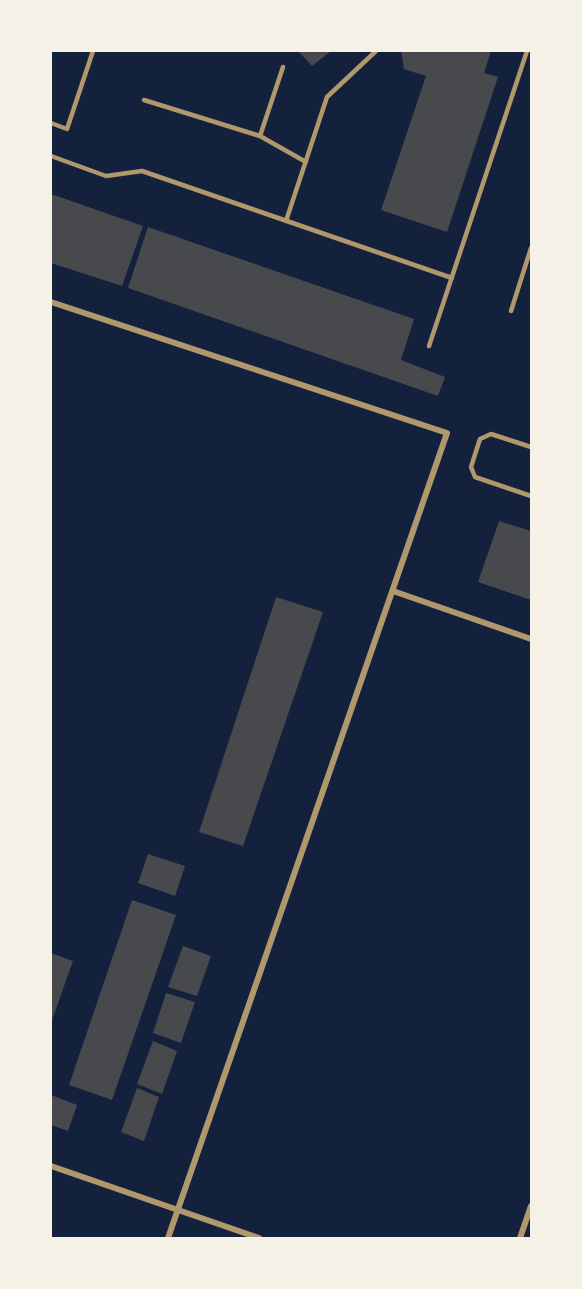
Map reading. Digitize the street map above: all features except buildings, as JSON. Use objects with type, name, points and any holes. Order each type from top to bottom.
[{"type":"street","points":[[51,302],[447,433],[168,1238]]},
{"type":"street","points":[[393,591],[531,639]]},
{"type":"street","points":[[51,1166],[259,1238]]},
{"type":"street","points":[[520,1238],[531,1206]]},
{"type":"lane","points":[[51,123],[67,129],[93,51]]},
{"type":"lane","points":[[286,220],[327,97],[376,51]]},
{"type":"lane","points":[[429,346],[527,51]]},
{"type":"lane","points":[[260,136],[283,67]]},
{"type":"lane","points":[[144,100],[260,136],[306,162]]},
{"type":"lane","points":[[51,156],[106,176],[142,171],[452,278]]},
{"type":"lane","points":[[511,311],[531,248]]},
{"type":"lane","points":[[531,447],[490,434],[480,439],[471,466],[476,477],[531,496]]}]
